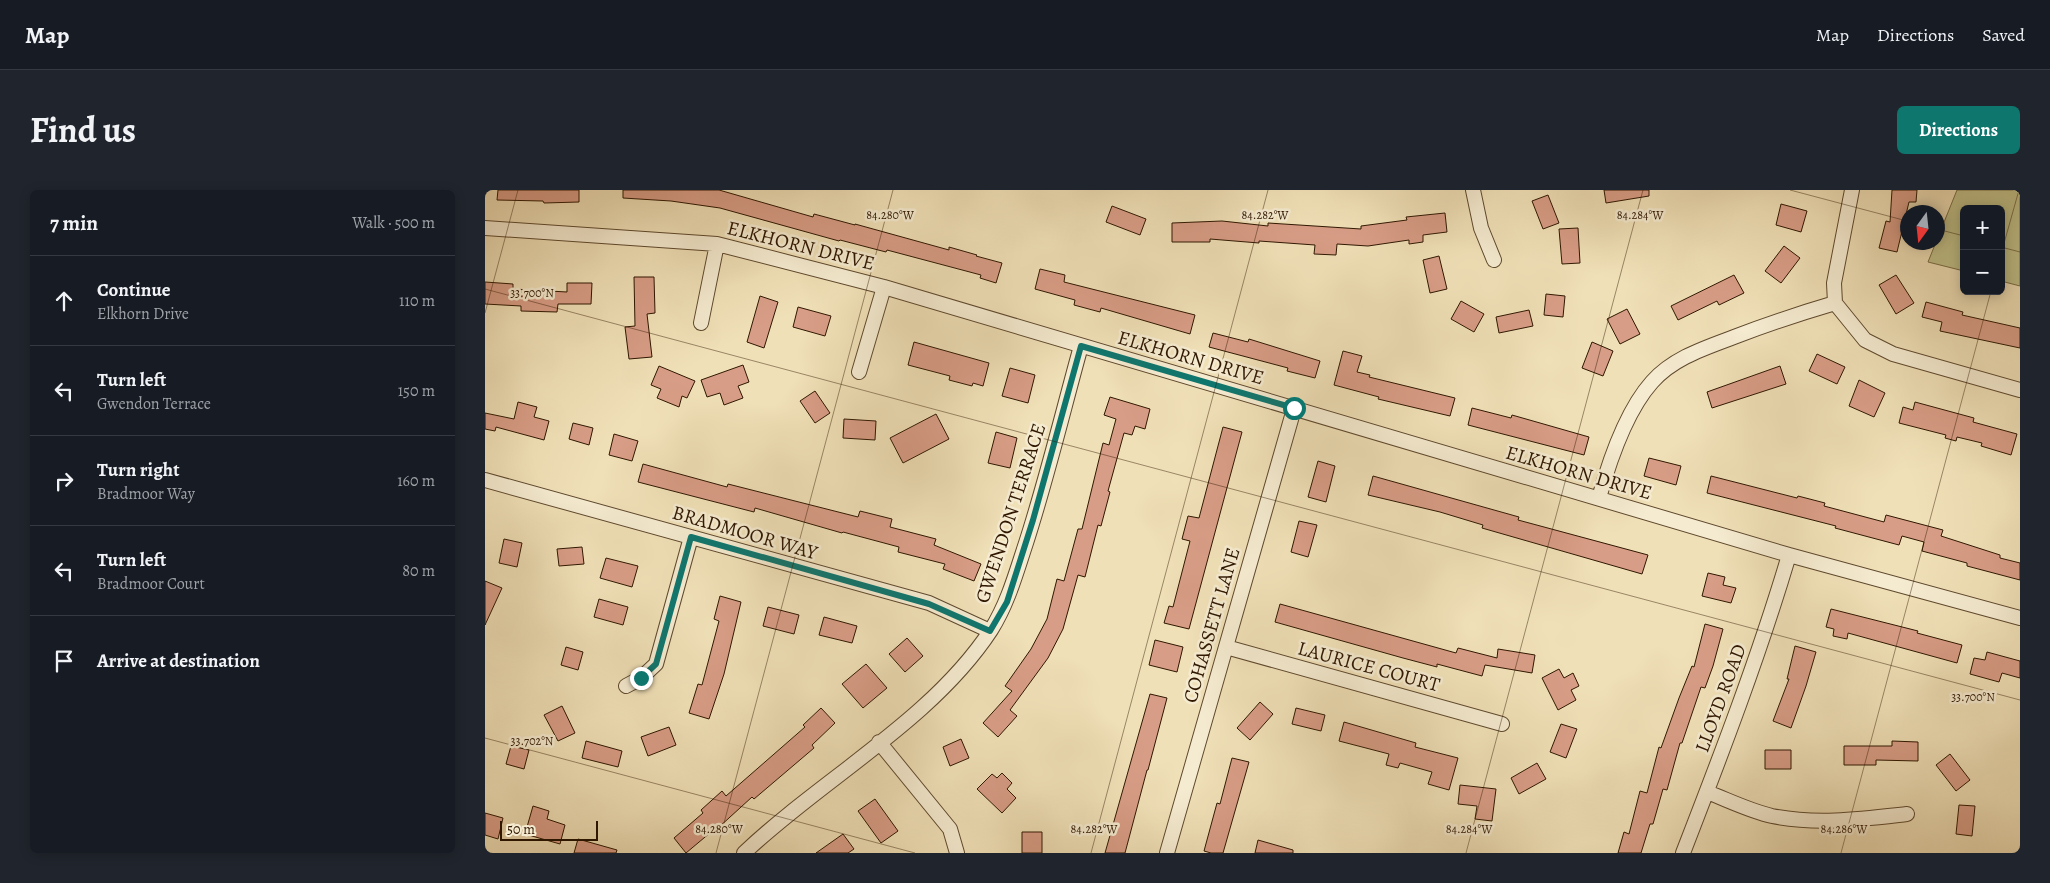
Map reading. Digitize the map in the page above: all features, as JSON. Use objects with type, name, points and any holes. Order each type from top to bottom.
[{"type":"street","points":[[1473,190],[1481,228],[1494,260]]},
{"type":"street","points":[[1852,190],[1834,282],[1835,303],[1865,340],[1893,354],[2020,390]]},
{"type":"street","name":"ELKHORN DRIVE","points":[[485,228],[717,244],[884,287],[1789,555],[2020,618]]},
{"type":"street","points":[[701,323],[717,244]]},
{"type":"street","points":[[859,372],[884,287]]},
{"type":"street","points":[[1599,498],[1608,464],[1641,397],[1652,382],[1667,368],[1708,347],[1782,319],[1835,303]]},
{"type":"street","name":"GWENDON TERRACE","points":[[744,853],[927,704],[964,664],[990,631],[1007,602],[1033,520],[1081,346]]},
{"type":"street","name":"COHASSETT LANE","points":[[1167,853],[1294,408]]},
{"type":"street","name":"BRADMOOR WAY","points":[[485,480],[929,604],[990,631]]},
{"type":"street","points":[[626,686],[641,678],[656,664],[691,537]]},
{"type":"street","name":"LLOYD ROAD","points":[[1683,853],[1707,792],[1772,610],[1789,555]]},
{"type":"street","name":"LAURICE COURT","points":[[1226,647],[1502,724]]},
{"type":"street","points":[[879,742],[950,829],[957,853]]},
{"type":"street","points":[[1707,792],[1771,816],[1809,821],[1851,821],[1907,814]]},
{"type":"green space","points":[[1957,190],[2020,190],[2020,286],[2005,282],[2005,205],[1960,205],[1960,270],[1928,262],[1933,250],[1945,250],[1945,220]]},
{"type":"building","points":[[498,190],[579,190],[579,202],[544,203],[543,201],[497,200]]},
{"type":"building","points":[[623,190],[719,190],[813,217],[814,214],[949,250],[949,247],[1002,263],[996,283],[980,278],[981,275],[887,250],[886,252],[839,241],[720,208],[671,201],[623,198]]},
{"type":"building","points":[[1604,190],[1649,190],[1649,196],[1606,203]]},
{"type":"building","points":[[1892,190],[1917,190],[1916,202],[1909,202],[1908,205],[1900,205],[1900,240],[1897,252],[1879,248],[1886,221],[1890,222]]},
{"type":"building","points":[[1548,195],[1559,223],[1543,229],[1532,201]]},
{"type":"building","points":[[1781,204],[1807,211],[1801,232],[1776,225]]},
{"type":"building","points":[[1112,206],[1146,219],[1140,235],[1106,222]]},
{"type":"building","points":[[1445,213],[1447,232],[1423,235],[1423,242],[1409,244],[1409,240],[1368,246],[1337,244],[1336,255],[1314,254],[1315,245],[1210,239],[1210,242],[1172,242],[1172,223],[1222,221],[1268,226],[1268,223],[1361,229],[1361,226],[1407,220],[1406,217]]},
{"type":"building","points":[[1578,228],[1580,263],[1562,264],[1559,229]]},
{"type":"building","points":[[1784,246],[1800,258],[1781,283],[1765,271]]},
{"type":"building","points":[[1439,256],[1447,289],[1430,293],[1423,260]]},
{"type":"building","points":[[1040,269],[1065,275],[1064,282],[1195,315],[1190,334],[1101,308],[1100,312],[1074,305],[1075,300],[1035,289]]},
{"type":"building","points":[[1734,275],[1744,293],[1719,305],[1717,301],[1678,320],[1671,306]]},
{"type":"building","points":[[1896,275],[1914,303],[1896,314],[1879,285]]},
{"type":"building","points":[[634,277],[654,277],[655,313],[647,314],[652,357],[629,359],[625,327],[635,326]]},
{"type":"building","points":[[485,282],[513,284],[513,289],[567,292],[567,283],[592,283],[591,304],[558,304],[557,312],[521,311],[521,306],[485,304]]},
{"type":"building","points":[[1546,294],[1565,296],[1563,317],[1544,315]]},
{"type":"building","points":[[760,296],[778,302],[764,348],[747,342]]},
{"type":"building","points":[[1461,301],[1484,314],[1474,332],[1451,319]]},
{"type":"building","points":[[1926,302],[1963,312],[1962,315],[2020,328],[2020,348],[1940,331],[1942,322],[1922,317]]},
{"type":"building","points":[[798,307],[831,316],[825,336],[793,327]]},
{"type":"building","points":[[1627,309],[1640,334],[1620,344],[1607,319]]},
{"type":"building","points":[[1529,310],[1533,326],[1499,333],[1496,317]]},
{"type":"building","points":[[1213,333],[1248,342],[1249,339],[1320,361],[1315,378],[1287,371],[1288,368],[1209,347]]},
{"type":"building","points":[[914,342],[989,363],[983,386],[973,383],[972,386],[949,380],[950,376],[908,365]]},
{"type":"building","points":[[1592,342],[1613,351],[1603,376],[1582,368]]},
{"type":"building","points":[[1343,351],[1362,356],[1357,372],[1370,375],[1369,377],[1455,398],[1450,416],[1378,399],[1379,397],[1334,385]]},
{"type":"building","points":[[1817,354],[1845,367],[1837,384],[1809,371]]},
{"type":"building","points":[[743,365],[749,382],[738,386],[743,398],[724,405],[720,393],[707,397],[701,380]]},
{"type":"building","points":[[659,366],[695,381],[687,398],[682,396],[679,407],[657,398],[661,389],[651,385]]},
{"type":"building","points":[[1780,366],[1786,384],[1712,408],[1707,392]]},
{"type":"building","points":[[1010,368],[1035,375],[1028,403],[1002,396]]},
{"type":"building","points":[[1859,380],[1885,393],[1874,417],[1849,406]]},
{"type":"building","points":[[815,391],[830,413],[815,423],[800,401]]},
{"type":"building","points":[[1110,397],[1150,409],[1145,429],[1135,426],[1132,435],[1124,433],[1108,491],[1110,492],[1101,526],[1098,525],[1085,577],[1078,575],[1063,629],[1048,658],[1010,710],[1017,716],[998,737],[983,723],[1012,691],[1005,686],[1031,649],[1047,619],[1057,579],[1064,581],[1078,529],[1082,529],[1103,443],[1109,445],[1116,419],[1104,415]]},
{"type":"building","points":[[518,402],[537,407],[534,417],[549,421],[544,440],[496,427],[495,431],[485,429],[485,413],[514,419]]},
{"type":"building","points":[[1915,402],[1974,418],[1973,422],[2017,434],[2011,455],[1981,446],[1982,443],[1957,437],[1956,441],[1945,438],[1946,435],[1899,423],[1903,407],[1913,410]]},
{"type":"building","points":[[1472,408],[1511,418],[1512,415],[1589,437],[1584,455],[1468,425]]},
{"type":"building","points":[[936,414],[949,439],[903,463],[890,438]]},
{"type":"building","points":[[844,419],[876,421],[875,440],[843,438]]},
{"type":"building","points":[[573,423],[593,428],[589,445],[569,439]]},
{"type":"building","points":[[1223,427],[1242,432],[1189,629],[1164,623],[1169,606],[1173,607],[1190,541],[1182,539],[1188,516],[1199,518]]},
{"type":"building","points":[[996,432],[1017,438],[1010,468],[988,463]]},
{"type":"building","points":[[614,434],[638,441],[632,461],[609,455]]},
{"type":"building","points":[[1649,458],[1681,466],[1676,485],[1644,476]]},
{"type":"building","points":[[1318,461],[1335,466],[1326,502],[1308,497]]},
{"type":"building","points":[[643,464],[727,487],[728,484],[858,517],[860,511],[892,519],[890,527],[936,539],[934,545],[981,564],[974,581],[943,569],[945,564],[898,552],[899,547],[755,508],[754,512],[638,482]]},
{"type":"building","points":[[1373,476],[1519,517],[1518,520],[1648,555],[1642,574],[1482,528],[1483,525],[1440,512],[1368,495]]},
{"type":"building","points":[[1711,476],[1797,498],[1798,496],[1825,503],[1824,506],[1884,522],[1886,515],[1943,530],[1941,536],[2000,555],[2000,558],[2020,563],[2020,580],[1967,566],[1967,563],[1922,551],[1924,542],[1902,536],[1899,545],[1835,528],[1836,526],[1707,493]]},
{"type":"building","points":[[1299,521],[1317,525],[1308,557],[1291,552]]},
{"type":"building","points":[[504,539],[522,543],[517,567],[499,563]]},
{"type":"building","points":[[582,547],[584,564],[559,566],[557,549]]},
{"type":"building","points":[[606,558],[638,566],[632,587],[600,578]]},
{"type":"building","points":[[1708,573],[1725,577],[1723,585],[1736,588],[1731,603],[1702,596]]},
{"type":"building","points":[[485,581],[502,588],[485,625]]},
{"type":"building","points":[[720,596],[741,602],[724,674],[709,719],[689,713],[698,684],[702,685],[719,621],[714,619]]},
{"type":"building","points":[[599,599],[628,607],[623,625],[594,617]]},
{"type":"building","points":[[1280,604],[1456,653],[1458,648],[1497,658],[1498,649],[1535,655],[1532,673],[1485,665],[1482,676],[1437,664],[1437,667],[1403,658],[1275,622]]},
{"type":"building","points":[[768,607],[799,615],[794,634],[763,626]]},
{"type":"building","points":[[1831,609],[1918,631],[1917,633],[1962,645],[1957,663],[1848,633],[1847,639],[1833,636],[1834,629],[1826,627]]},
{"type":"building","points":[[824,617],[857,626],[852,643],[819,635]]},
{"type":"building","points":[[1705,624],[1723,629],[1705,688],[1701,687],[1682,743],[1680,743],[1667,790],[1663,789],[1653,824],[1650,824],[1641,853],[1618,853],[1624,832],[1629,834],[1640,791],[1647,793],[1659,747],[1661,748],[1692,666],[1694,667]]},
{"type":"building","points":[[907,638],[923,656],[905,672],[889,654]]},
{"type":"building","points":[[1155,640],[1183,647],[1177,672],[1149,665]]},
{"type":"building","points":[[1795,646],[1816,652],[1791,728],[1773,721],[1789,679],[1787,679]]},
{"type":"building","points":[[566,647],[583,652],[578,670],[561,665]]},
{"type":"building","points":[[1987,652],[2020,661],[2020,678],[2002,673],[1999,682],[1970,674],[1974,658],[1985,660]]},
{"type":"building","points":[[866,664],[887,688],[863,708],[842,684]]},
{"type":"building","points":[[1559,669],[1564,678],[1573,673],[1579,686],[1571,690],[1576,700],[1558,710],[1542,678]]},
{"type":"building","points":[[1150,694],[1167,698],[1125,853],[1105,853]]},
{"type":"building","points":[[1260,702],[1273,714],[1250,740],[1237,728]]},
{"type":"building","points":[[562,706],[575,733],[558,741],[544,715]]},
{"type":"building","points":[[821,708],[835,723],[812,745],[814,748],[686,853],[674,838],[703,813],[701,810],[722,791],[726,796],[805,727],[803,725]]},
{"type":"building","points":[[1296,708],[1325,715],[1321,731],[1292,724]]},
{"type":"building","points":[[1344,722],[1416,743],[1415,747],[1458,758],[1449,790],[1428,784],[1432,772],[1400,763],[1398,768],[1386,765],[1389,754],[1339,741]]},
{"type":"building","points":[[1561,724],[1577,729],[1566,758],[1550,752]]},
{"type":"building","points":[[669,727],[676,745],[648,756],[641,737]]},
{"type":"building","points":[[961,739],[969,758],[950,766],[943,747]]},
{"type":"building","points":[[586,741],[622,751],[618,767],[582,758]]},
{"type":"building","points":[[1892,741],[1918,742],[1918,761],[1876,760],[1876,765],[1844,765],[1844,746],[1892,746]]},
{"type":"building","points":[[511,746],[529,750],[524,769],[506,764]]},
{"type":"building","points":[[1765,750],[1791,750],[1791,769],[1765,769]]},
{"type":"building","points":[[1950,754],[1970,780],[1956,791],[1936,765]]},
{"type":"building","points":[[1232,758],[1249,762],[1223,853],[1211,853],[1204,851],[1217,803],[1220,804]]},
{"type":"building","points":[[1537,763],[1546,779],[1519,794],[1511,778]]},
{"type":"building","points":[[1002,773],[1012,783],[1007,789],[1016,798],[1002,813],[977,789],[992,774],[997,778]]},
{"type":"building","points":[[1460,785],[1496,789],[1492,821],[1475,819],[1477,806],[1458,804]]},
{"type":"building","points":[[875,799],[898,831],[881,843],[858,811]]},
{"type":"building","points":[[1959,805],[1975,806],[1972,836],[1956,834]]},
{"type":"building","points":[[533,806],[549,811],[547,819],[565,825],[560,844],[525,834]]},
{"type":"building","points":[[485,813],[503,818],[498,839],[485,835]]},
{"type":"building","points":[[1022,832],[1042,832],[1042,853],[1022,853]]},
{"type":"building","points":[[843,834],[854,849],[848,853],[816,853]]},
{"type":"building","points":[[578,839],[617,850],[616,853],[574,853]]},
{"type":"building","points":[[1258,840],[1293,850],[1293,853],[1255,853]]},
{"type":"route","points":[[641,678],[656,664],[691,537],[929,604],[990,631],[1007,602],[1033,520],[1081,346],[1294,408]]}]
